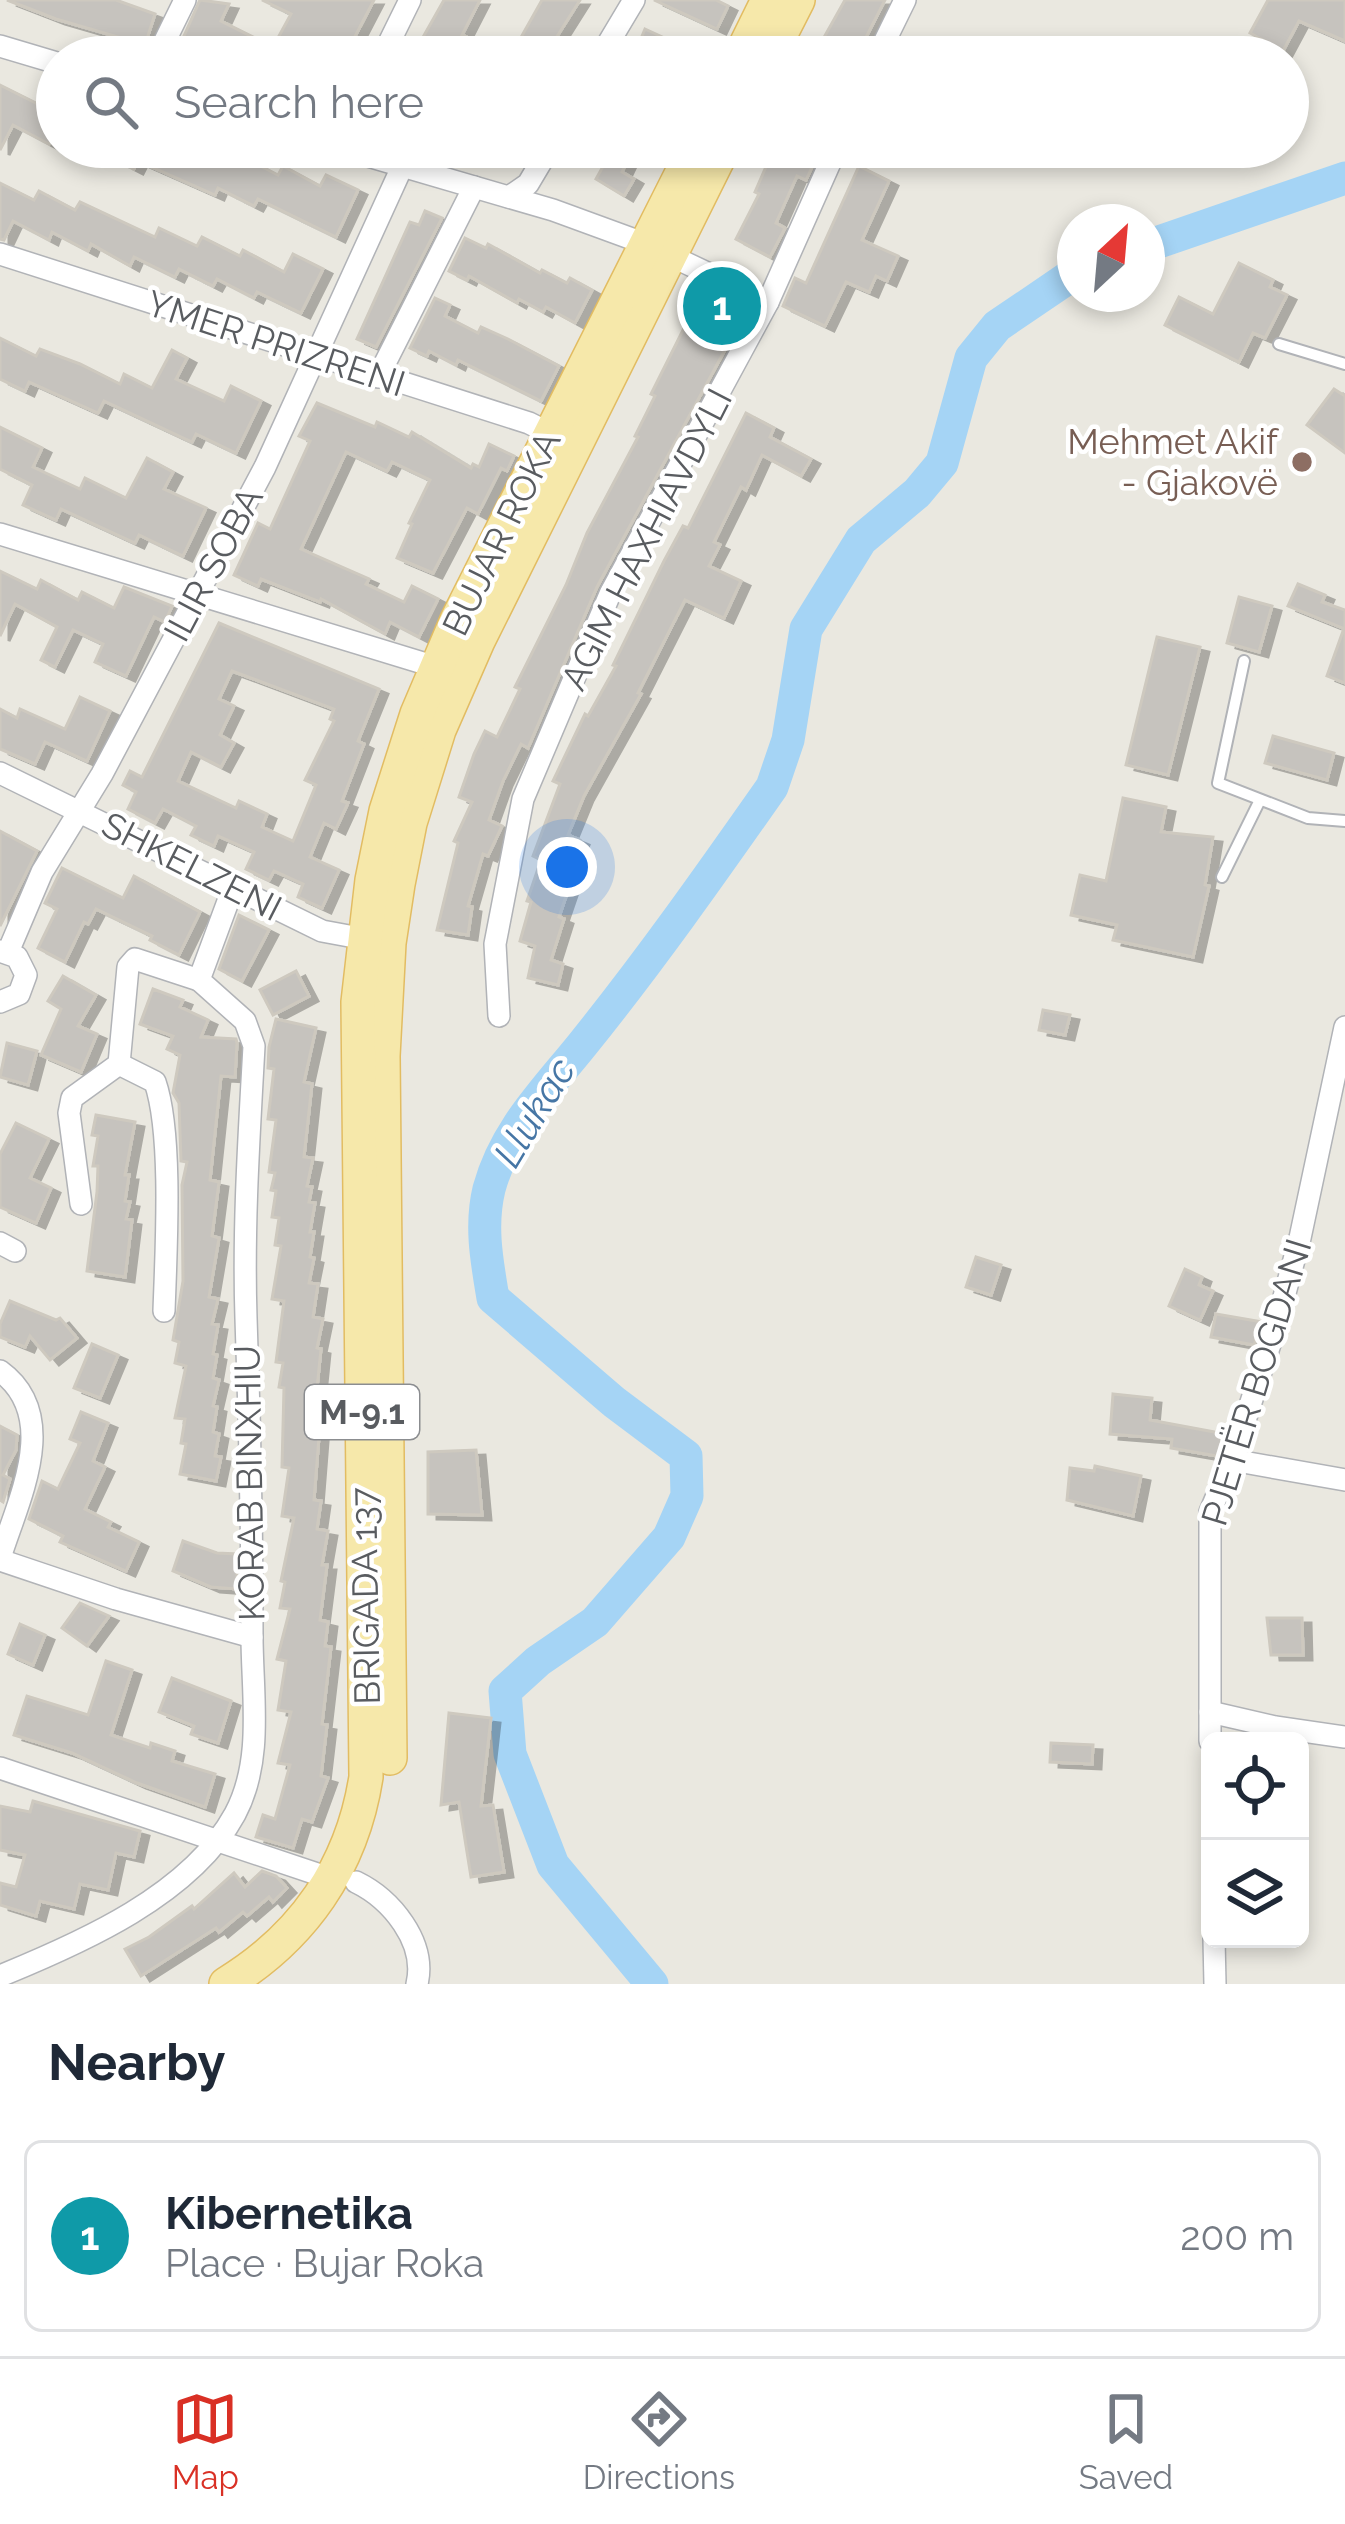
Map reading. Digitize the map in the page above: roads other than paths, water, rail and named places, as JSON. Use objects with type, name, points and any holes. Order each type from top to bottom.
[{"type":"main road","points":[[751,36],[769,0]]},
{"type":"main road","points":[[780,36],[798,0]]},
{"type":"main road","name":"BUJAR ROKA","points":[[376,941],[410,823],[458,685],[659,249],[688,168]]},
{"type":"main road","name":"BUJAR ROKA","points":[[376,941],[386,811],[436,667],[550,434],[711,168]]},
{"type":"main road","name":"BRIGADA 137","points":[[267,1984],[315,1941],[381,1819],[390,1760],[382,1056],[376,941]]},
{"type":"main road","name":"BRIGADA 137","points":[[226,1984],[285,1940],[344,1880]]},
{"type":"street","points":[[168,36],[184,0]]},
{"type":"street","points":[[392,36],[410,0]]},
{"type":"street","points":[[613,36],[634,0]]},
{"type":"street","points":[[887,36],[905,0]]},
{"type":"street","points":[[0,46],[36,57]]},
{"type":"street","name":"ILIR SOBA","points":[[4,952],[42,872],[265,467],[401,168]]},
{"type":"street","points":[[405,168],[509,197],[659,249],[768,302]]},
{"type":"street","points":[[509,197],[528,184],[538,168]]},
{"type":"street","name":"AGIM HAXHIAVDYLI","points":[[499,1016],[495,944],[523,799],[610,594],[768,302],[828,168]]},
{"type":"street","points":[[378,377],[474,187]]},
{"type":"street","name":"YMER PRIZRENI","points":[[0,254],[529,423],[550,434]]},
{"type":"street","points":[[0,534],[436,667]]},
{"type":"street","name":"SHKELZENI","points":[[0,773],[322,931],[376,941]]},
{"type":"street","points":[[81,1204],[69,1113],[73,1098],[119,1064],[128,967],[135,959],[199,980],[233,888]]},
{"type":"street","points":[[0,1002],[19,994],[26,980],[21,961],[4,952]]},
{"type":"street","name":"KORAB BINXHIU","points":[[0,1976],[70,1947],[190,1871],[235,1814],[250,1769],[255,1673],[253,1434],[246,1314],[254,1046],[244,1021],[199,980]]},
{"type":"street","name":"PJETËR BOGDANI","points":[[1210,1732],[1210,1512],[1232,1460],[1300,1238],[1345,1027]]},
{"type":"street","points":[[119,1064],[155,1082],[160,1095],[164,1311]]},
{"type":"street","points":[[0,1371],[21,1394],[35,1437],[0,1559],[116,1599],[252,1637]]},
{"type":"street","points":[[1232,1460],[1345,1480]]},
{"type":"street","points":[[1210,1712],[1345,1737]]},
{"type":"street","points":[[2,1771],[380,1894],[394,1906],[420,1970],[417,1984]]},
{"type":"street","points":[[1214,1948],[1215,1984]]},
{"type":"lane","points":[[1279,344],[1345,364]]},
{"type":"lane","points":[[1244,661],[1218,783],[1308,818],[1345,821]]},
{"type":"lane","points":[[1222,877],[1260,800]]},
{"type":"waterway","name":"Llukac","points":[[1165,240],[1345,178]]},
{"type":"waterway","name":"Llukac","points":[[652,1984],[553,1865],[510,1754],[505,1691],[538,1661],[595,1622],[669,1537],[687,1496],[686,1456],[614,1402],[493,1298],[485,1230],[489,1189],[505,1148],[528,1112],[631,982],[772,787],[788,740],[806,629],[861,540],[917,493],[942,463],[971,358],[997,326],[1057,285]]},
{"type":"place","name":"Kibernetika","points":[[722,306]]},
{"type":"place","name":"Mehmet Akif - Gjakovë","points":[[1302,462]]}]
